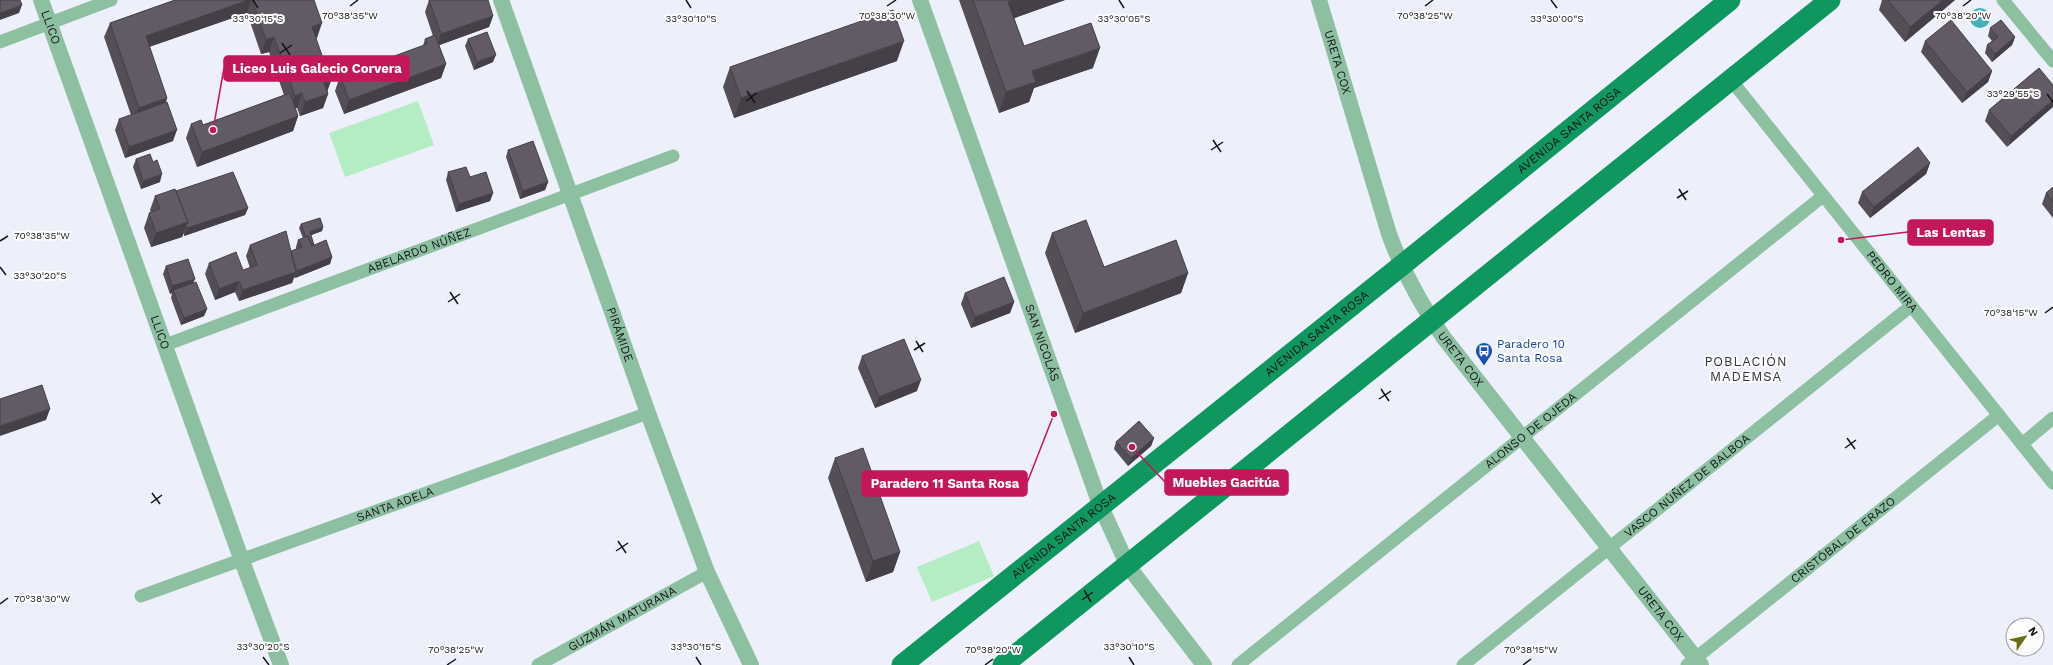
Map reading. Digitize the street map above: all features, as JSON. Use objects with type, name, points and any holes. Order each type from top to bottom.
[{"type":"main road","name":"AVENIDA SANTA ROSA","points":[[902,665],[1101,507],[1730,0]]},
{"type":"main road","points":[[1003,665],[1432,322],[1830,0]]},
{"type":"street","name":"LLICO","points":[[41,0],[164,345],[281,665]]},
{"type":"street","points":[[0,42],[111,0]]},
{"type":"street","name":"PIRÁMIDE","points":[[500,0],[648,413],[707,572],[751,665]]},
{"type":"street","name":"SAN NICOLÁS","points":[[920,0],[1101,507],[1128,566],[1198,663]]},
{"type":"street","name":"URETA COX","points":[[1319,0],[1389,234],[1401,266],[1432,322],[1521,438],[1609,548],[1695,663]]},
{"type":"street","points":[[2003,0],[2053,61]]},
{"type":"street","name":"PEDRO MIRA","points":[[1731,80],[2053,482]]},
{"type":"street","name":"ABELARDO NÚÑEZ","points":[[164,345],[673,156]]},
{"type":"street","name":"ALONSO DE OJEDA","points":[[1238,665],[1823,196]]},
{"type":"street","name":"VASCO NÚÑEZ DE BALBOA","points":[[1463,665],[1911,306]]},
{"type":"street","name":"SANTA ADELA","points":[[141,596],[242,561],[648,413]]},
{"type":"street","name":"CRISTÓBAL DE ERAZO","points":[[1695,663],[1999,416]]},
{"type":"street","points":[[2022,444],[2053,418]]},
{"type":"street","name":"GUZMÁN MATURANA","points":[[538,665],[707,572]]},
{"type":"green space","points":[[418,101],[434,145],[345,177],[329,133]]},
{"type":"green space","points":[[979,541],[994,576],[932,602],[917,567]]},
{"type":"water","points":[[1980,8],[1987,11],[1990,18],[1987,25],[1980,28],[1973,25],[1970,18],[1973,11]]},
{"type":"building","points":[[0,0],[20,0],[22,5],[0,13]]},
{"type":"building","points":[[175,0],[249,0],[146,36],[167,98],[139,108],[110,23]]},
{"type":"building","points":[[252,0],[314,0],[322,23],[312,27],[331,81],[324,83],[328,94],[305,102],[302,93],[295,96],[274,37],[266,40]]},
{"type":"building","points":[[429,0],[488,0],[493,16],[441,34]]},
{"type":"building","points":[[973,0],[1015,0],[1008,2],[1024,46],[1091,23],[1100,48],[1032,71],[1036,82],[1006,92]]},
{"type":"building","points":[[1888,0],[1943,0],[1910,27]]},
{"type":"building","points":[[893,10],[904,41],[741,98],[730,67]]},
{"type":"building","points":[[1951,20],[1992,71],[1967,92],[1925,41]]},
{"type":"building","points":[[2001,20],[2015,37],[1995,54],[1987,45],[1998,37],[1990,28]]},
{"type":"building","points":[[487,32],[496,55],[477,62],[468,39]]},
{"type":"building","points":[[435,35],[446,64],[349,100],[340,76],[427,44],[425,39]]},
{"type":"building","points":[[2039,68],[2053,85],[2053,100],[2011,136],[1989,110]]},
{"type":"building","points":[[290,93],[298,116],[202,152],[191,124],[201,120],[203,125]]},
{"type":"building","points":[[167,102],[177,130],[129,147],[119,119]]},
{"type":"building","points":[[533,141],[548,182],[523,191],[508,150]]},
{"type":"building","points":[[1918,147],[1930,163],[1874,207],[1862,192]]},
{"type":"building","points":[[150,154],[153,162],[157,160],[162,174],[143,181],[136,159]]},
{"type":"building","points":[[466,167],[470,177],[486,172],[493,193],[459,204],[448,172]]},
{"type":"building","points":[[233,172],[248,208],[187,228],[186,226],[188,222],[176,191]]},
{"type":"building","points":[[2053,187],[2053,202],[2046,193]]},
{"type":"building","points":[[175,189],[188,222],[156,233],[149,213],[160,209],[155,196]]},
{"type":"building","points":[[320,218],[323,227],[310,232],[314,245],[310,242],[308,236],[306,237],[301,224]]},
{"type":"building","points":[[1086,220],[1104,267],[1176,240],[1188,273],[1083,313],[1052,233]]},
{"type":"building","points":[[286,231],[296,272],[243,290],[239,281],[219,289],[209,263],[236,252],[243,270],[257,265],[250,245]]},
{"type":"building","points":[[308,236],[312,246],[326,240],[332,257],[297,271],[291,251],[302,247],[298,240]]},
{"type":"building","points":[[188,259],[195,279],[172,286],[166,266]]},
{"type":"building","points":[[1004,277],[1014,302],[975,317],[965,293]]},
{"type":"building","points":[[196,282],[207,309],[184,318],[173,290]]},
{"type":"building","points":[[904,339],[921,380],[879,397],[862,356]]},
{"type":"building","points":[[42,385],[50,409],[0,426],[0,399]]},
{"type":"building","points":[[1139,421],[1154,438],[1131,458],[1116,442]]},
{"type":"building","points":[[863,448],[900,552],[873,561],[835,458]]},
{"type":"place","name":"Liceo Luis Galecio Corvera","points":[[213,130]]},
{"type":"place","name":"Las Lentas","points":[[1841,240]]},
{"type":"place","name":"Paradero 10 Santa Rosa","points":[[1484,366]]},
{"type":"place","name":"Paradero 11 Santa Rosa","points":[[1054,414]]},
{"type":"place","name":"Muebles Gacitúa","points":[[1132,447]]},
{"type":"district","name":"POBLACIÓN MADEMSA","points":[[1746,368]]}]
